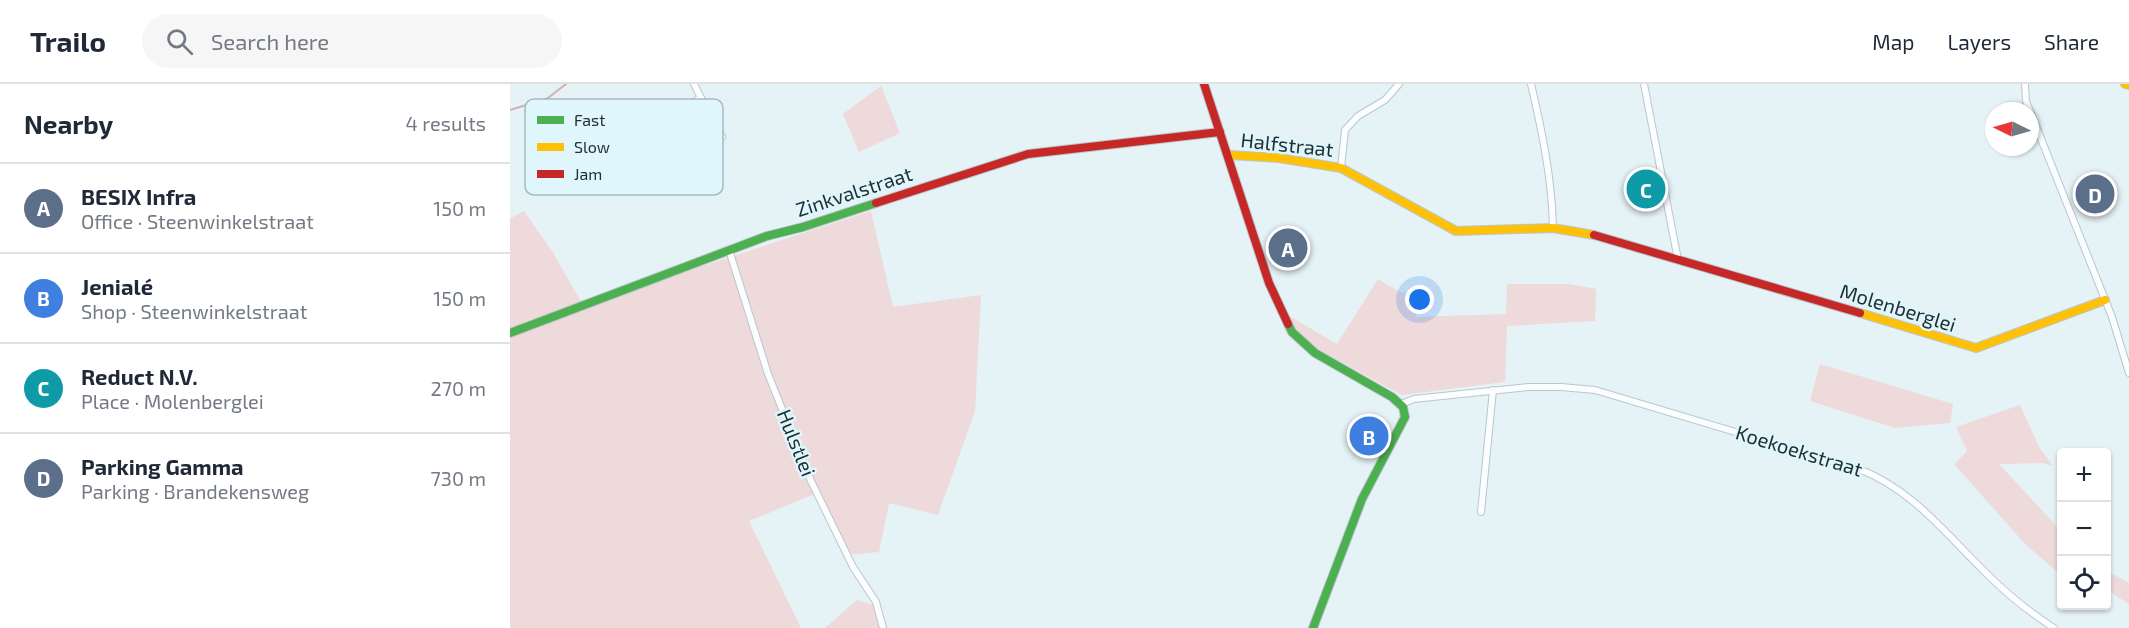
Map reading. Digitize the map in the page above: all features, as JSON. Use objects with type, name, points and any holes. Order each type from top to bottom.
[{"type":"street","points":[[694,84],[701,98]]},
{"type":"street","points":[[1204,84],[1269,283],[1292,332],[1315,353],[1352,372],[1392,397],[1401,404],[1405,417],[1369,483],[1313,628]]},
{"type":"street","name":"Halfstraat","points":[[1229,155],[1279,158],[1341,168],[1345,130],[1358,116],[1385,100],[1399,84]]},
{"type":"street","points":[[1531,84],[1540,121],[1552,201],[1553,228]]},
{"type":"street","points":[[1644,84],[1678,260]]},
{"type":"street","points":[[2025,84],[2026,102]]},
{"type":"street","name":"Zinkvalstraat","points":[[510,333],[767,236],[803,227],[1028,154],[1095,144],[1220,132]]},
{"type":"street","points":[[2039,134],[2105,300],[2129,373]]},
{"type":"street","name":"Molenberglei","points":[[1341,168],[1456,231],[1553,228],[1605,237],[1976,348],[2105,300]]},
{"type":"street","name":"Hulstlei","points":[[729,250],[768,374],[811,481],[852,567],[876,602],[883,628]]},
{"type":"street","name":"Koekoekstraat","points":[[1401,404],[1414,399],[1546,386],[1595,390],[1874,475],[1898,488],[1944,528],[2008,594],[2054,628]]},
{"type":"street","points":[[1481,512],[1493,390]]},
{"type":"shaded area","points":[[881,86],[900,133],[859,152],[843,114]]},
{"type":"shaded area","points":[[524,211],[552,251],[583,305],[871,211],[893,307],[981,295],[975,411],[938,515],[889,503],[879,552],[847,555],[817,493],[749,521],[801,628],[510,628],[510,219]]},
{"type":"shaded area","points":[[1378,279],[1400,292],[1416,295],[1416,317],[1506,314],[1507,284],[1569,284],[1596,289],[1595,321],[1507,326],[1505,382],[1402,395],[1317,349],[1303,337],[1286,314],[1337,344]]},
{"type":"shaded area","points":[[1820,364],[1953,404],[1950,423],[1895,428],[1810,401]]},
{"type":"shaded area","points":[[2020,405],[2039,447],[2053,466],[2043,463],[1999,464],[2057,527],[2057,572],[2025,544],[1954,464],[1967,451],[1956,427]]},
{"type":"shaded area","points":[[2111,573],[2129,583],[2129,604],[2111,593]]},
{"type":"shaded area","points":[[857,600],[874,605],[880,628],[825,628]]},
{"type":"waterway","points":[[545,99],[566,84]]},
{"type":"waterway","points":[[510,110],[525,105]]},
{"type":"traffic: fast","points":[[510,333],[767,236],[803,227],[876,203]]},
{"type":"traffic: fast","points":[[1288,324],[1292,332],[1315,353],[1392,397],[1403,407],[1405,417],[1362,499],[1313,628]]},
{"type":"traffic: slow","points":[[2125,84],[2129,85]]},
{"type":"traffic: slow","points":[[1229,155],[1279,158],[1341,168],[1456,231],[1553,228],[1594,235]]},
{"type":"traffic: slow","points":[[1860,313],[1976,348],[2105,300]]},
{"type":"traffic: jam","points":[[1204,84],[1269,283],[1288,324]]},
{"type":"traffic: jam","points":[[876,203],[1028,154],[1220,132]]},
{"type":"traffic: jam","points":[[1594,235],[1860,313]]},
{"type":"place","name":"Reduct N.V.","points":[[1646,189]]},
{"type":"place","name":"Parking Gamma","points":[[2095,194]]},
{"type":"place","name":"BESIX Infra","points":[[1288,248]]},
{"type":"place","name":"Jenialé","points":[[1369,436]]}]
